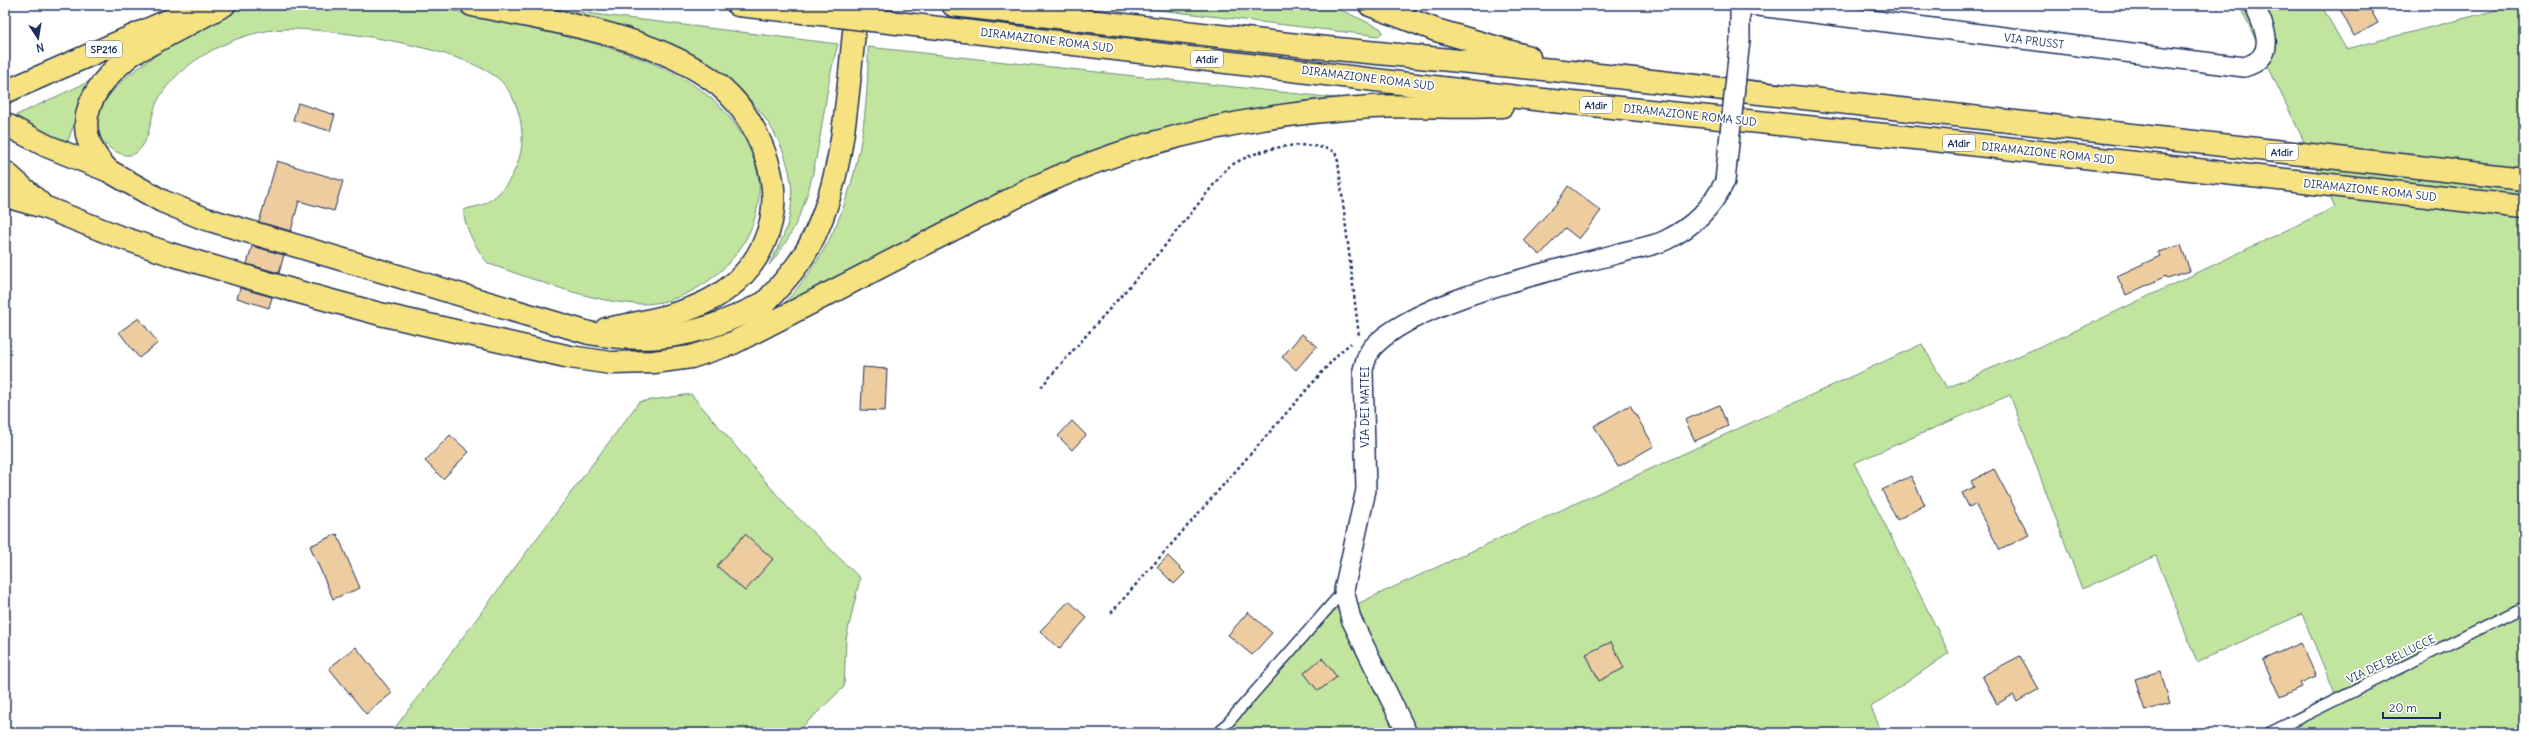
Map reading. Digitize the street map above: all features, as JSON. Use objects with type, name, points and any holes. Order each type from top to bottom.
[{"type":"main road","name":"SP216","points":[[5,92],[204,5]]},
{"type":"main road","points":[[109,171],[93,152],[85,130],[88,110],[98,89],[119,65],[132,54],[224,5]]},
{"type":"main road","points":[[472,5],[617,38],[691,67],[720,86],[736,101],[749,120],[764,152],[774,185],[773,216],[761,248],[740,277],[720,294],[687,309],[641,322],[589,332]]},
{"type":"main road","name":"DIRAMAZIONE ROMA SUD","points":[[738,5],[856,14],[1543,100],[1934,140],[2524,207]]},
{"type":"main road","name":"DIRAMAZIONE ROMA SUD","points":[[953,5],[1306,46],[1563,71],[2524,179]]},
{"type":"main road","points":[[1370,5],[1436,30],[1521,54],[1563,71]]},
{"type":"main road","points":[[733,343],[762,304],[796,268],[818,230],[828,201],[838,160],[856,14]]},
{"type":"main road","points":[[5,196],[44,206],[142,245],[302,293],[380,314],[570,357],[611,363],[654,362],[691,357],[733,343],[1033,188],[1080,166],[1129,149],[1203,130],[1300,114],[1371,107],[1503,106],[1543,100]]},
{"type":"main road","points":[[5,124],[47,146],[109,171],[162,201],[213,221],[589,332],[634,339],[669,337],[709,328],[734,318],[762,304]]},
{"type":"main road","points":[[5,172],[44,206]]},
{"type":"street","name":"VIA DEI MATTEI","points":[[1407,733],[1351,618],[1344,590],[1366,490],[1363,370],[1366,343],[1442,305],[1531,277],[1665,241],[1703,216],[1717,198],[1725,181],[1740,39],[1740,5]]},
{"type":"street","name":"VIA PRUSST","points":[[1750,5],[2244,67],[2259,58],[2267,43],[2267,34],[2254,5]]},
{"type":"lane","points":[[1219,733],[1344,590]]},
{"type":"lane","name":"VIA DEI BELLUCCE","points":[[2269,733],[2524,607]]},
{"type":"path","points":[[1041,387],[1162,248],[1227,168],[1239,160],[1263,151],[1304,145],[1325,147],[1335,152],[1338,161],[1355,314],[1366,343],[1339,353],[1111,613]]},
{"type":"green space","points":[[378,3],[431,6],[583,40],[638,57],[689,82],[721,107],[736,126],[754,160],[759,183],[758,204],[752,225],[743,244],[730,261],[714,276],[696,289],[677,298],[656,303],[637,304],[595,298],[549,285],[489,264],[468,231],[464,210],[484,204],[499,193],[511,177],[519,159],[522,141],[520,117],[515,102],[507,88],[502,82],[485,70],[461,59],[399,42],[335,32],[285,29],[267,31],[249,35],[212,50],[194,61],[179,73],[166,87],[157,102],[147,136],[141,149],[132,155],[124,155],[115,152],[105,144],[98,129],[100,110],[112,92],[131,74],[154,56],[244,5]]},
{"type":"green space","points":[[1117,5],[1330,5],[1380,28],[1383,32],[1378,36]]},
{"type":"green space","points":[[2239,5],[2321,5],[2346,49],[2516,5],[2524,5],[2524,733],[2269,733],[2337,699],[2302,614],[2197,662],[2156,556],[2082,589],[2010,395],[1854,463],[1949,653],[1871,707],[1882,733],[1218,733],[1334,604],[1346,609],[1922,344],[1947,388],[2090,324],[2335,207]]},
{"type":"green space","points":[[529,6],[838,44],[831,72],[816,159],[809,187],[800,214],[787,240],[769,265],[786,229],[791,207],[791,186],[787,165],[780,144],[770,125],[743,92],[727,78]]},
{"type":"green space","points":[[868,47],[1336,98],[1339,100],[1185,127],[787,304],[786,301],[808,275],[826,246],[840,215],[851,183],[865,115]]},
{"type":"green space","points":[[103,75],[76,118],[68,141],[58,141],[8,119]]},
{"type":"green space","points":[[691,394],[789,509],[860,578],[846,639],[844,687],[796,733],[391,733],[639,402]]},
{"type":"building","points":[[2338,5],[2368,5],[2378,23],[2354,36]]},
{"type":"building","points":[[298,103],[335,115],[330,131],[293,120]]},
{"type":"building","points":[[277,161],[343,181],[334,211],[299,201],[291,231],[259,222]]},
{"type":"building","points":[[1568,186],[1601,211],[1579,239],[1565,228],[1540,255],[1523,240],[1557,203]]},
{"type":"building","points":[[2181,245],[2190,271],[2167,278],[2166,276],[2126,295],[2117,276],[2160,256],[2158,252]]},
{"type":"building","points":[[252,246],[284,255],[279,273],[247,264]]},
{"type":"building","points":[[240,288],[272,297],[269,308],[237,298]]},
{"type":"building","points":[[139,318],[158,343],[139,358],[119,332]]},
{"type":"building","points":[[1302,334],[1317,346],[1296,370],[1282,357]]},
{"type":"building","points":[[863,367],[887,369],[885,411],[861,410]]},
{"type":"building","points":[[1630,405],[1654,446],[1618,467],[1594,426]]},
{"type":"building","points":[[1719,405],[1728,426],[1695,441],[1685,420]]},
{"type":"building","points":[[1072,421],[1086,435],[1072,450],[1058,436]]},
{"type":"building","points":[[450,435],[469,452],[443,479],[425,461]]},
{"type":"building","points":[[1994,469],[2029,535],[2000,550],[1975,504],[1969,507],[1962,493],[1974,487],[1971,481]]},
{"type":"building","points":[[1911,476],[1925,505],[1897,520],[1882,490]]},
{"type":"building","points":[[337,534],[360,588],[333,599],[310,546]]},
{"type":"building","points":[[745,534],[773,559],[745,591],[717,566]]},
{"type":"building","points":[[1168,556],[1185,573],[1174,584],[1157,567]]},
{"type":"building","points":[[1069,601],[1087,618],[1059,649],[1040,631]]},
{"type":"building","points":[[1248,612],[1272,633],[1252,655],[1228,635]]},
{"type":"building","points":[[1611,642],[1624,668],[1599,681],[1586,654]]},
{"type":"building","points":[[2301,643],[2316,676],[2300,683],[2302,687],[2280,697],[2263,660]]},
{"type":"building","points":[[356,647],[392,693],[366,714],[329,668]]},
{"type":"building","points":[[2020,656],[2039,689],[2017,702],[2013,695],[1997,704],[1982,676]]},
{"type":"building","points":[[1322,658],[1337,677],[1318,691],[1304,673]]},
{"type":"building","points":[[2160,671],[2170,703],[2145,711],[2135,679]]}]
